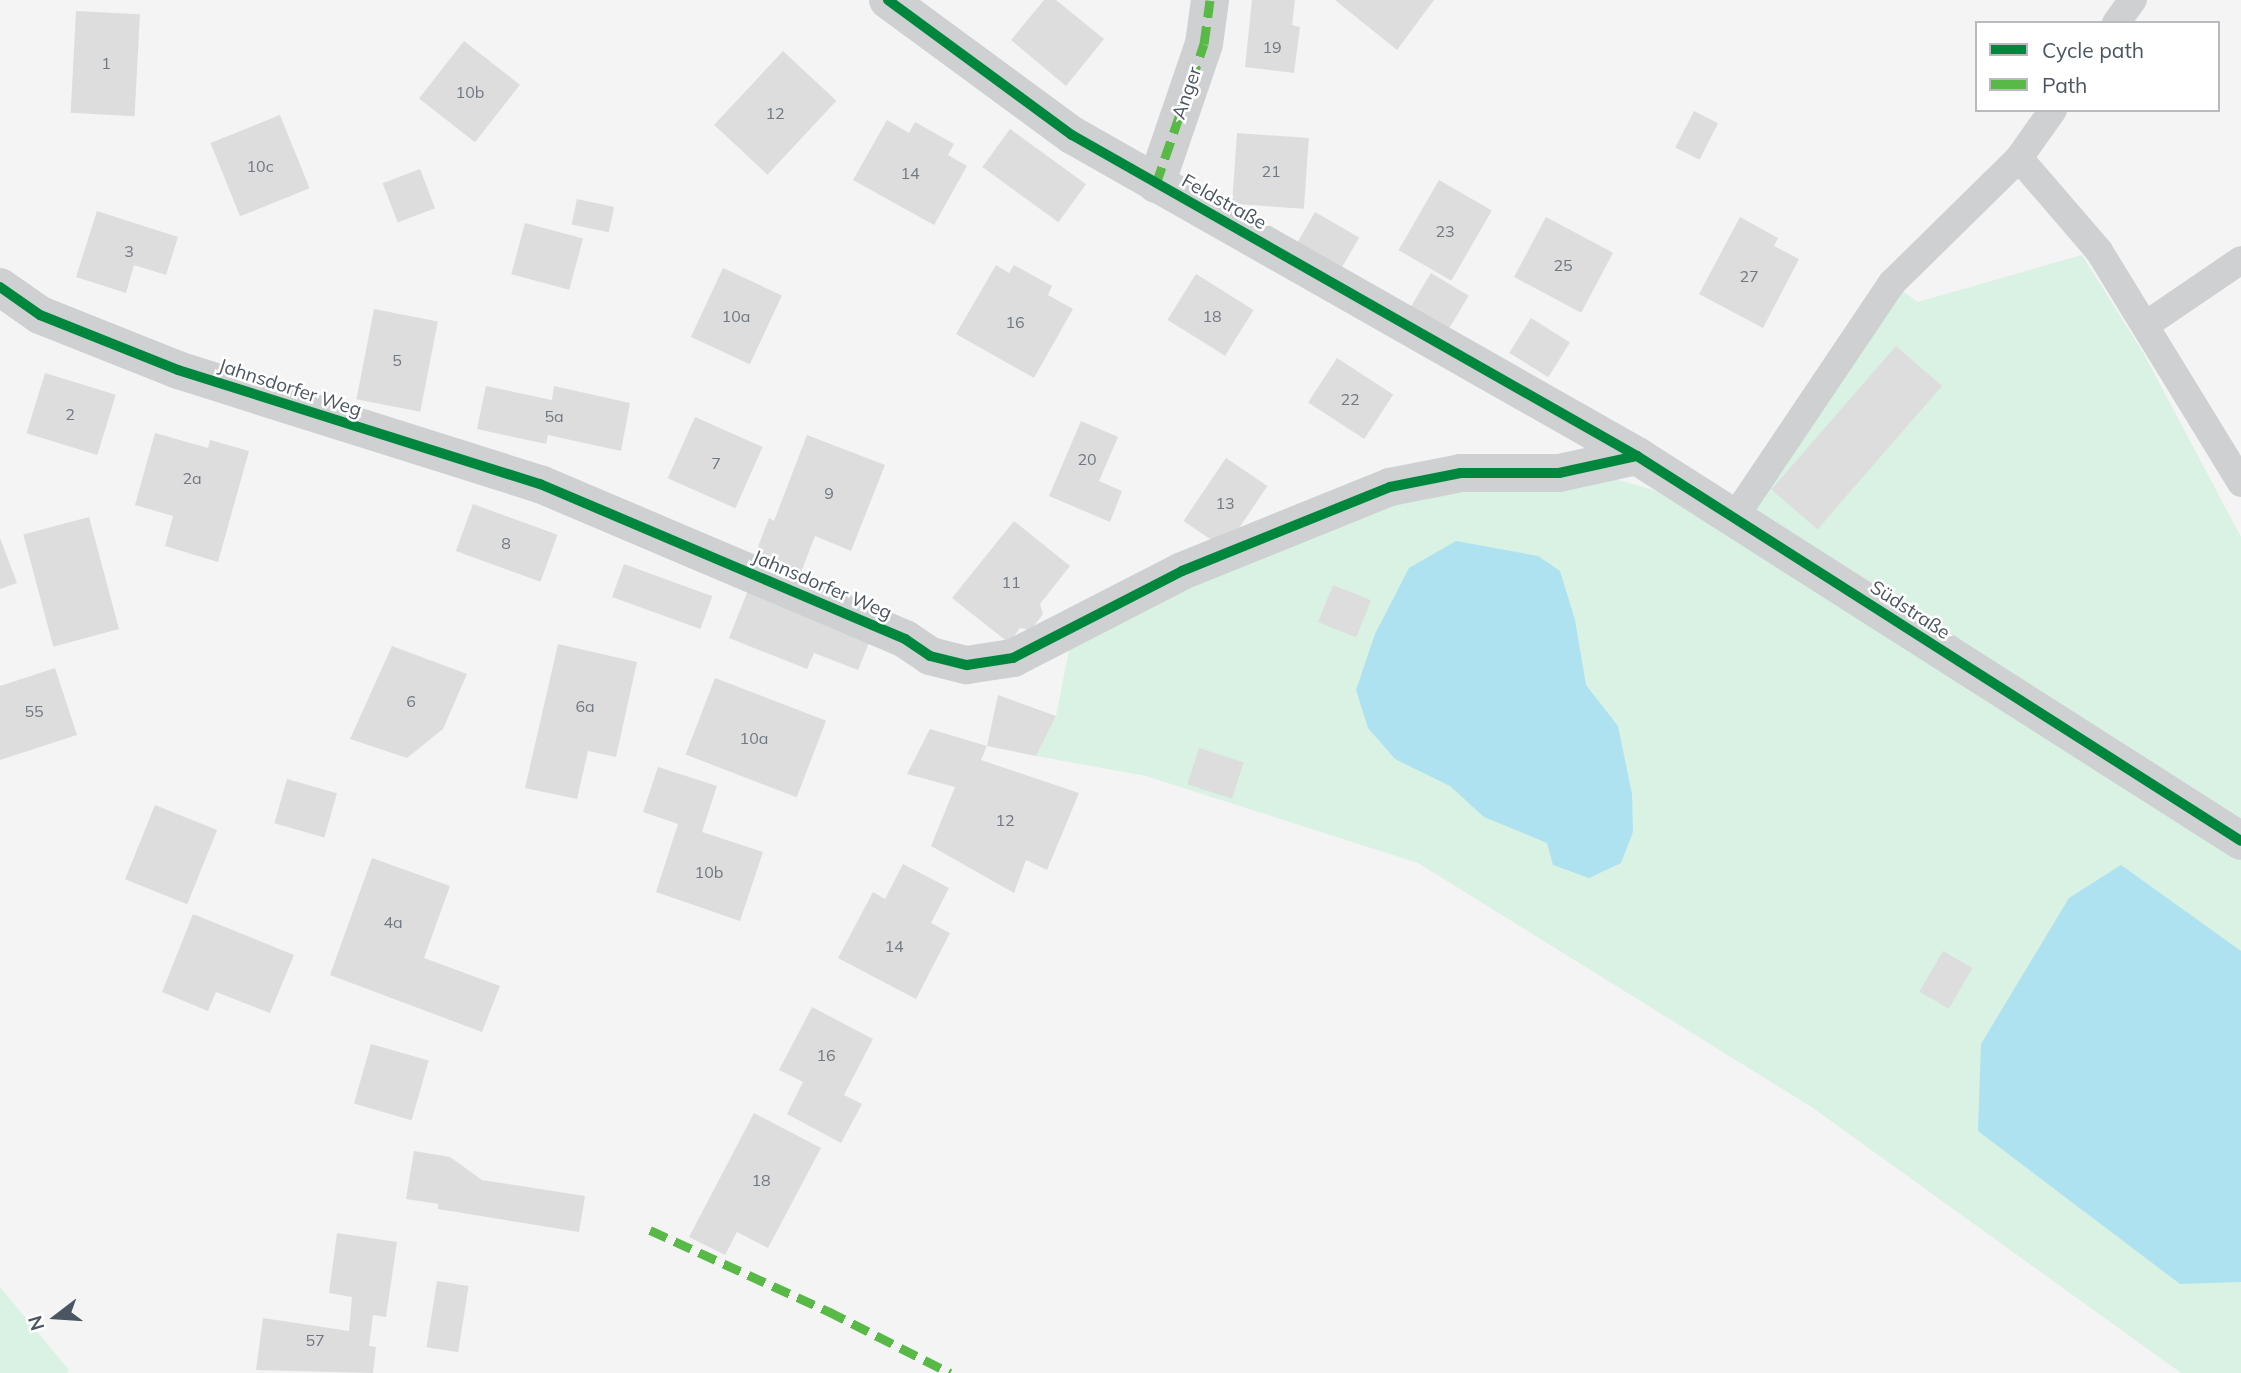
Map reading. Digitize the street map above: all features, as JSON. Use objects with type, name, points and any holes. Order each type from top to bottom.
[{"type":"street","name":"Feldstraße","points":[[888,0],[1072,135],[1559,410]]},
{"type":"street","name":"Anger","points":[[1156,184],[1204,44],[1210,0]]},
{"type":"street","name":"Jahnsdorfer Weg","points":[[0,287],[40,315],[178,370],[540,484],[905,639],[930,656],[967,664],[1013,658],[1182,571],[1390,487],[1461,473],[1559,473],[1637,456]]},
{"type":"street","name":"Südstraße","points":[[1559,410],[1637,456],[2241,841]]},
{"type":"lane","points":[[2117,21],[2133,0]]},
{"type":"lane","points":[[1734,519],[1892,284],[2019,158],[2052,112]]},
{"type":"lane","points":[[2019,158],[2099,251],[2147,324],[2241,483]]},
{"type":"lane","points":[[2147,324],[2241,260]]},
{"type":"green space","points":[[2082,255],[2144,354],[2241,537],[2241,1373],[2181,1373],[1813,1108],[1418,863],[1146,776],[1036,756],[1056,716],[1070,645],[1261,553],[1408,495],[1567,465],[1678,497],[1733,531],[1892,283],[1918,302]]},
{"type":"green space","points":[[0,1287],[69,1370],[67,1373],[0,1373]]},
{"type":"water","points":[[1456,541],[1538,556],[1560,571],[1575,620],[1586,685],[1618,726],[1632,794],[1633,832],[1621,863],[1589,878],[1553,865],[1547,843],[1484,817],[1450,786],[1395,759],[1368,728],[1356,690],[1375,634],[1409,568]]},
{"type":"water","points":[[2121,865],[2241,951],[2241,1282],[2180,1284],[1978,1131],[1981,1044],[2069,898]]},
{"type":"building","points":[[1044,0],[1056,0],[1104,39],[1066,86],[1011,40]]},
{"type":"building","points":[[1252,0],[1295,0],[1292,25],[1300,27],[1294,73],[1245,67]]},
{"type":"building","points":[[1335,0],[1434,0],[1397,50]]},
{"type":"building","points":[[76,11],[140,14],[135,116],[71,113]]},
{"type":"building","points":[[464,41],[520,85],[475,142],[419,99]]},
{"type":"building","points":[[783,51],[836,101],[768,175],[714,125]]},
{"type":"building","points":[[1694,111],[1718,123],[1699,160],[1675,148]]},
{"type":"building","points":[[280,115],[310,188],[240,216],[210,143]]},
{"type":"building","points":[[887,120],[909,133],[915,122],[954,144],[948,155],[967,166],[934,225],[853,180]]},
{"type":"building","points":[[1010,129],[1086,184],[1058,222],[982,167]]},
{"type":"building","points":[[1237,133],[1309,138],[1304,209],[1232,204]]},
{"type":"building","points":[[420,169],[435,208],[398,223],[383,183]]},
{"type":"building","points":[[1439,180],[1492,210],[1451,281],[1398,250]]},
{"type":"building","points":[[577,199],[614,207],[609,232],[572,224]]},
{"type":"building","points":[[97,211],[178,237],[166,275],[134,265],[126,293],[76,277]]},
{"type":"building","points":[[1315,212],[1359,238],[1337,276],[1292,251]]},
{"type":"building","points":[[1546,217],[1613,253],[1581,313],[1514,277]]},
{"type":"building","points":[[1740,217],[1778,238],[1774,246],[1799,259],[1763,328],[1699,294]]},
{"type":"building","points":[[525,223],[583,239],[569,290],[511,274]]},
{"type":"building","points":[[996,265],[1009,273],[1014,265],[1052,286],[1048,295],[1073,309],[1034,378],[956,334]]},
{"type":"building","points":[[723,268],[782,295],[750,364],[691,337]]},
{"type":"building","points":[[1431,273],[1469,296],[1446,333],[1408,311]]},
{"type":"building","points":[[1196,274],[1254,310],[1225,356],[1167,320]]},
{"type":"building","points":[[374,309],[438,321],[420,412],[356,399]]},
{"type":"building","points":[[1531,318],[1570,342],[1548,377],[1509,353]]},
{"type":"building","points":[[1896,346],[1942,386],[1817,529],[1771,489]]},
{"type":"building","points":[[1337,358],[1393,394],[1364,439],[1308,402]]},
{"type":"building","points":[[45,373],[116,395],[97,455],[27,433]]},
{"type":"building","points":[[486,386],[552,400],[554,386],[630,403],[621,451],[548,435],[546,444],[477,429]]},
{"type":"building","points":[[695,417],[763,447],[735,508],[668,478]]},
{"type":"building","points":[[1081,421],[1118,437],[1099,481],[1122,491],[1110,522],[1049,496]]},
{"type":"building","points":[[155,433],[208,448],[210,440],[249,451],[218,562],[165,546],[173,516],[135,505]]},
{"type":"building","points":[[807,435],[885,465],[851,551],[815,536],[800,575],[754,557],[769,518],[774,521]]},
{"type":"building","points":[[1226,458],[1267,486],[1225,549],[1184,521]]},
{"type":"building","points":[[473,504],[558,535],[540,582],[456,551]]},
{"type":"building","points":[[89,517],[119,629],[53,647],[23,535]]},
{"type":"building","points":[[1014,521],[1070,566],[1040,604],[1043,614],[1031,630],[1020,628],[1009,643],[952,598]]},
{"type":"building","points":[[0,538],[17,583],[0,589]]},
{"type":"building","points":[[624,564],[712,596],[700,629],[612,597]]},
{"type":"building","points":[[1333,585],[1371,600],[1356,637],[1318,622]]},
{"type":"building","points":[[748,590],[871,638],[858,670],[814,653],[807,669],[729,638]]},
{"type":"building","points":[[558,644],[637,662],[616,757],[588,751],[577,799],[525,788]]},
{"type":"building","points":[[392,646],[467,674],[443,729],[407,758],[350,739]]},
{"type":"building","points":[[55,668],[77,735],[0,760],[0,686]]},
{"type":"building","points":[[715,678],[826,721],[797,797],[686,755]]},
{"type":"building","points":[[998,695],[1056,716],[1036,756],[987,746]]},
{"type":"building","points":[[930,729],[987,746],[981,760],[1079,793],[1047,870],[1026,860],[1014,893],[931,846],[955,787],[907,774]]},
{"type":"building","points":[[1199,748],[1244,763],[1232,799],[1187,784]]},
{"type":"building","points":[[658,767],[717,786],[702,832],[763,852],[740,921],[656,892],[678,824],[643,812]]},
{"type":"building","points":[[287,779],[337,793],[324,838],[274,823]]},
{"type":"building","points":[[155,805],[217,830],[187,904],[125,879]]},
{"type":"building","points":[[372,858],[450,886],[424,958],[500,986],[482,1032],[330,975]]},
{"type":"building","points":[[903,864],[949,888],[931,923],[950,933],[916,999],[838,958],[873,892],[885,899]]},
{"type":"building","points":[[193,914],[294,955],[270,1013],[216,992],[208,1011],[162,992]]},
{"type":"building","points":[[1943,951],[1972,968],[1949,1009],[1920,992]]},
{"type":"building","points":[[812,1007],[873,1039],[844,1095],[862,1104],[841,1143],[787,1114],[803,1082],[779,1070]]},
{"type":"building","points":[[371,1044],[429,1061],[412,1120],[354,1104]]},
{"type":"building","points":[[754,1113],[821,1148],[768,1248],[737,1232],[725,1255],[689,1237]]},
{"type":"building","points":[[414,1151],[450,1157],[482,1180],[585,1196],[579,1232],[438,1209],[438,1204],[406,1199]]},
{"type":"building","points":[[337,1233],[397,1242],[386,1317],[373,1315],[369,1346],[376,1347],[373,1373],[256,1370],[263,1318],[349,1331],[352,1297],[329,1293]]},
{"type":"building","points":[[437,1281],[469,1286],[458,1352],[427,1347]]},
{"type":"marked path","points":[[1156,184],[1204,44],[1210,0]]},
{"type":"marked path","points":[[650,1230],[828,1311],[950,1373]]},
{"type":"cycle path","points":[[888,0],[1072,135],[1637,456],[2241,841]]},
{"type":"cycle path","points":[[0,287],[40,315],[178,370],[540,484],[905,639],[930,656],[967,665],[1013,658],[1182,571],[1390,487],[1461,473],[1559,473],[1637,456]]}]
